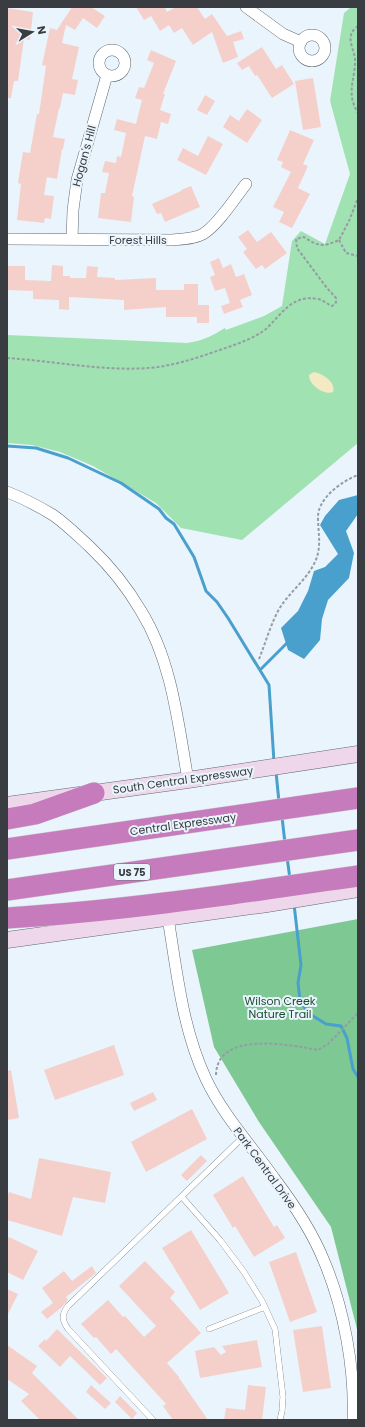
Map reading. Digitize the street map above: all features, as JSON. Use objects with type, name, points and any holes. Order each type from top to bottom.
[{"type":"highway","points":[[7,819],[35,814],[94,793]]},
{"type":"highway","name":"Central Expressway","points":[[7,849],[358,798]]},
{"type":"highway","name":"US 75","points":[[7,890],[358,840]]},
{"type":"highway","points":[[7,918],[140,906],[266,897],[311,890],[358,876]]},
{"type":"main road","name":"South Central Expressway","points":[[7,805],[188,780],[358,754]]},
{"type":"main road","points":[[311,890],[358,889]]},
{"type":"main road","points":[[7,940],[168,918],[266,897]]},
{"type":"street","points":[[246,7],[283,34],[301,42]]},
{"type":"street","name":"Hogan's Hill","points":[[72,239],[73,203],[77,180],[106,75]]},
{"type":"street","name":"Forest Hills","points":[[7,239],[188,239],[207,232],[246,184]]},
{"type":"street","points":[[7,492],[22,498],[54,516],[75,534],[112,569],[142,611],[158,646],[173,695],[188,780]]},
{"type":"street","name":"Park Central Drive","points":[[168,918],[186,1023],[195,1052],[206,1079],[219,1102],[296,1210],[311,1234],[324,1260],[334,1287],[346,1337],[351,1372],[354,1415]]},
{"type":"lane","points":[[153,1420],[68,1329],[62,1317],[68,1306],[244,1137]]},
{"type":"lane","points":[[182,1197],[220,1240],[240,1266],[265,1307],[275,1329],[283,1397],[280,1420]]},
{"type":"lane","points":[[209,1329],[265,1307]]},
{"type":"path","points":[[358,26],[354,29],[350,36],[355,63],[351,98],[358,113]]},
{"type":"path","points":[[7,358],[107,368],[158,367],[195,359],[251,339],[266,329],[286,308],[301,300],[323,300],[332,306],[335,304],[336,298],[297,248],[296,239],[304,237],[322,246],[339,240],[349,221],[358,198]]},
{"type":"path","points":[[339,240],[346,253],[358,256]]},
{"type":"path","points":[[259,659],[276,614],[307,575],[315,562],[320,543],[318,511],[334,489],[358,475]]},
{"type":"path","points":[[218,1081],[215,1074],[219,1059],[230,1050],[248,1045],[268,1043],[318,1050],[328,1044],[358,1013]]},
{"type":"green space","points":[[351,7],[358,7],[358,443],[242,540],[181,528],[156,503],[93,466],[60,452],[32,445],[7,443],[7,335],[187,343],[211,336],[225,328],[226,330],[264,316],[282,306],[292,241],[301,231],[325,244],[350,174],[330,101],[344,13]]},
{"type":"green space","name":"Wilson Creek Nature Trail","points":[[358,919],[358,1333],[331,1227],[259,1122],[214,1047],[192,950]]},
{"type":"sand","points":[[314,372],[325,377],[331,382],[333,385],[333,392],[329,393],[321,391],[311,382],[309,375]]},
{"type":"water","points":[[358,495],[358,514],[346,531],[354,553],[349,578],[328,600],[322,619],[320,640],[304,659],[288,650],[281,628],[298,611],[308,591],[314,571],[325,567],[338,554],[320,525],[325,516],[339,500]]},
{"type":"building","points":[[72,7],[91,7],[105,16],[97,28],[83,18],[75,30],[66,25],[62,43],[79,47],[72,79],[78,80],[75,95],[63,93],[53,137],[65,139],[57,179],[47,177],[44,195],[54,196],[51,219],[45,218],[44,223],[17,220],[21,184],[18,183],[23,152],[30,153],[37,114],[39,114],[46,66],[42,65],[50,28],[57,30]]},
{"type":"building","points":[[136,7],[166,7],[167,12],[176,7],[197,7],[205,19],[212,14],[227,36],[241,31],[244,39],[233,42],[238,57],[223,63],[212,32],[193,45],[182,28],[174,33],[169,25],[160,31],[151,16],[144,20]]},
{"type":"building","points":[[7,8],[33,12],[30,40],[24,39],[18,81],[14,81],[11,98],[7,98]]},
{"type":"building","points":[[262,47],[276,69],[282,65],[294,84],[272,98],[257,75],[255,76],[249,66],[242,70],[237,63]]},
{"type":"building","points":[[151,50],[176,61],[163,94],[165,94],[160,110],[171,114],[168,124],[161,122],[157,139],[145,136],[132,196],[134,197],[131,222],[98,218],[101,193],[105,193],[109,173],[102,172],[105,161],[116,163],[117,156],[121,157],[126,133],[114,130],[117,119],[136,124],[142,100],[135,98],[139,87],[144,88],[154,63],[147,60]]},
{"type":"building","points":[[313,78],[321,127],[303,130],[295,81]]},
{"type":"building","points":[[205,95],[215,101],[207,115],[197,110]]},
{"type":"building","points":[[247,109],[262,120],[247,143],[223,127],[230,115],[239,121]]},
{"type":"building","points":[[290,130],[314,140],[303,164],[308,166],[298,188],[310,194],[292,228],[279,222],[284,212],[273,207],[291,172],[281,167],[283,162],[277,160]]},
{"type":"building","points":[[208,136],[223,144],[206,175],[177,160],[183,148],[198,156]]},
{"type":"building","points":[[191,186],[200,207],[165,222],[161,213],[157,214],[152,204]]},
{"type":"building","points":[[248,230],[257,242],[271,232],[287,253],[265,269],[262,265],[256,269],[243,252],[247,249],[238,237]]},
{"type":"building","points":[[219,258],[223,268],[231,264],[236,277],[244,274],[252,295],[240,300],[243,307],[224,314],[221,306],[230,303],[225,288],[215,291],[210,277],[215,275],[210,262]]},
{"type":"building","points":[[52,265],[63,266],[63,276],[70,276],[70,278],[86,278],[87,266],[98,267],[97,277],[115,278],[115,280],[156,278],[156,290],[184,290],[184,284],[198,284],[198,305],[209,305],[209,323],[197,323],[197,317],[166,317],[166,307],[124,310],[124,300],[69,297],[69,310],[59,309],[59,300],[33,299],[33,291],[7,290],[7,266],[25,266],[25,280],[51,281]]},
{"type":"building","points":[[114,1045],[124,1075],[55,1100],[44,1070]]},
{"type":"building","points":[[11,1070],[19,1118],[7,1120],[7,1071]]},
{"type":"building","points":[[153,1092],[157,1100],[134,1111],[130,1103]]},
{"type":"building","points":[[192,1109],[207,1139],[146,1172],[131,1142]]},
{"type":"building","points":[[201,1155],[207,1161],[187,1181],[181,1175]]},
{"type":"building","points":[[39,1158],[111,1172],[105,1203],[73,1197],[62,1236],[7,1220],[7,1198],[9,1192],[31,1199]]},
{"type":"building","points":[[243,1176],[274,1227],[277,1225],[285,1238],[254,1257],[235,1226],[233,1228],[213,1195]]},
{"type":"building","points":[[191,1230],[229,1293],[200,1310],[162,1248]]},
{"type":"building","points":[[9,1237],[38,1251],[23,1280],[7,1272],[7,1241]]},
{"type":"building","points":[[296,1252],[317,1312],[290,1322],[269,1262]]},
{"type":"building","points":[[145,1261],[175,1292],[170,1298],[201,1333],[167,1363],[179,1377],[208,1420],[173,1420],[163,1406],[166,1404],[116,1349],[111,1354],[96,1337],[94,1338],[81,1324],[108,1300],[144,1337],[156,1326],[119,1286]]},
{"type":"building","points":[[92,1266],[96,1273],[66,1297],[68,1300],[62,1307],[47,1319],[41,1312],[53,1303],[42,1288],[64,1271],[72,1281]]},
{"type":"building","points":[[7,1289],[18,1294],[7,1316]]},
{"type":"building","points":[[322,1326],[331,1388],[303,1392],[293,1330]]},
{"type":"building","points":[[57,1329],[107,1378],[100,1385],[70,1356],[60,1367],[38,1346],[45,1339],[46,1341]]},
{"type":"building","points":[[257,1340],[262,1367],[200,1378],[195,1351],[214,1347],[221,1355],[226,1352],[222,1346]]},
{"type":"building","points":[[7,1345],[37,1366],[32,1373],[79,1420],[40,1420],[21,1401],[29,1394],[7,1379]]},
{"type":"building","points":[[91,1385],[111,1403],[105,1409],[86,1392]]},
{"type":"building","points":[[248,1385],[266,1387],[262,1420],[224,1420],[226,1408],[245,1410]]},
{"type":"building","points":[[120,1396],[137,1413],[132,1419],[115,1402]]},
{"type":"waterway","points":[[7,446],[36,448],[68,458],[121,483],[159,509],[166,518],[174,524],[194,557],[206,591],[217,602],[228,618],[269,685],[274,762]]},
{"type":"waterway","points":[[260,670],[288,642]]},
{"type":"waterway","points":[[276,772],[279,802]]},
{"type":"waterway","points":[[282,817],[285,843]]},
{"type":"waterway","points":[[287,857],[290,879]]},
{"type":"waterway","points":[[294,904],[301,965],[298,983],[300,1000],[308,1013],[326,1024],[341,1026],[347,1038],[353,1069],[358,1077]]}]
